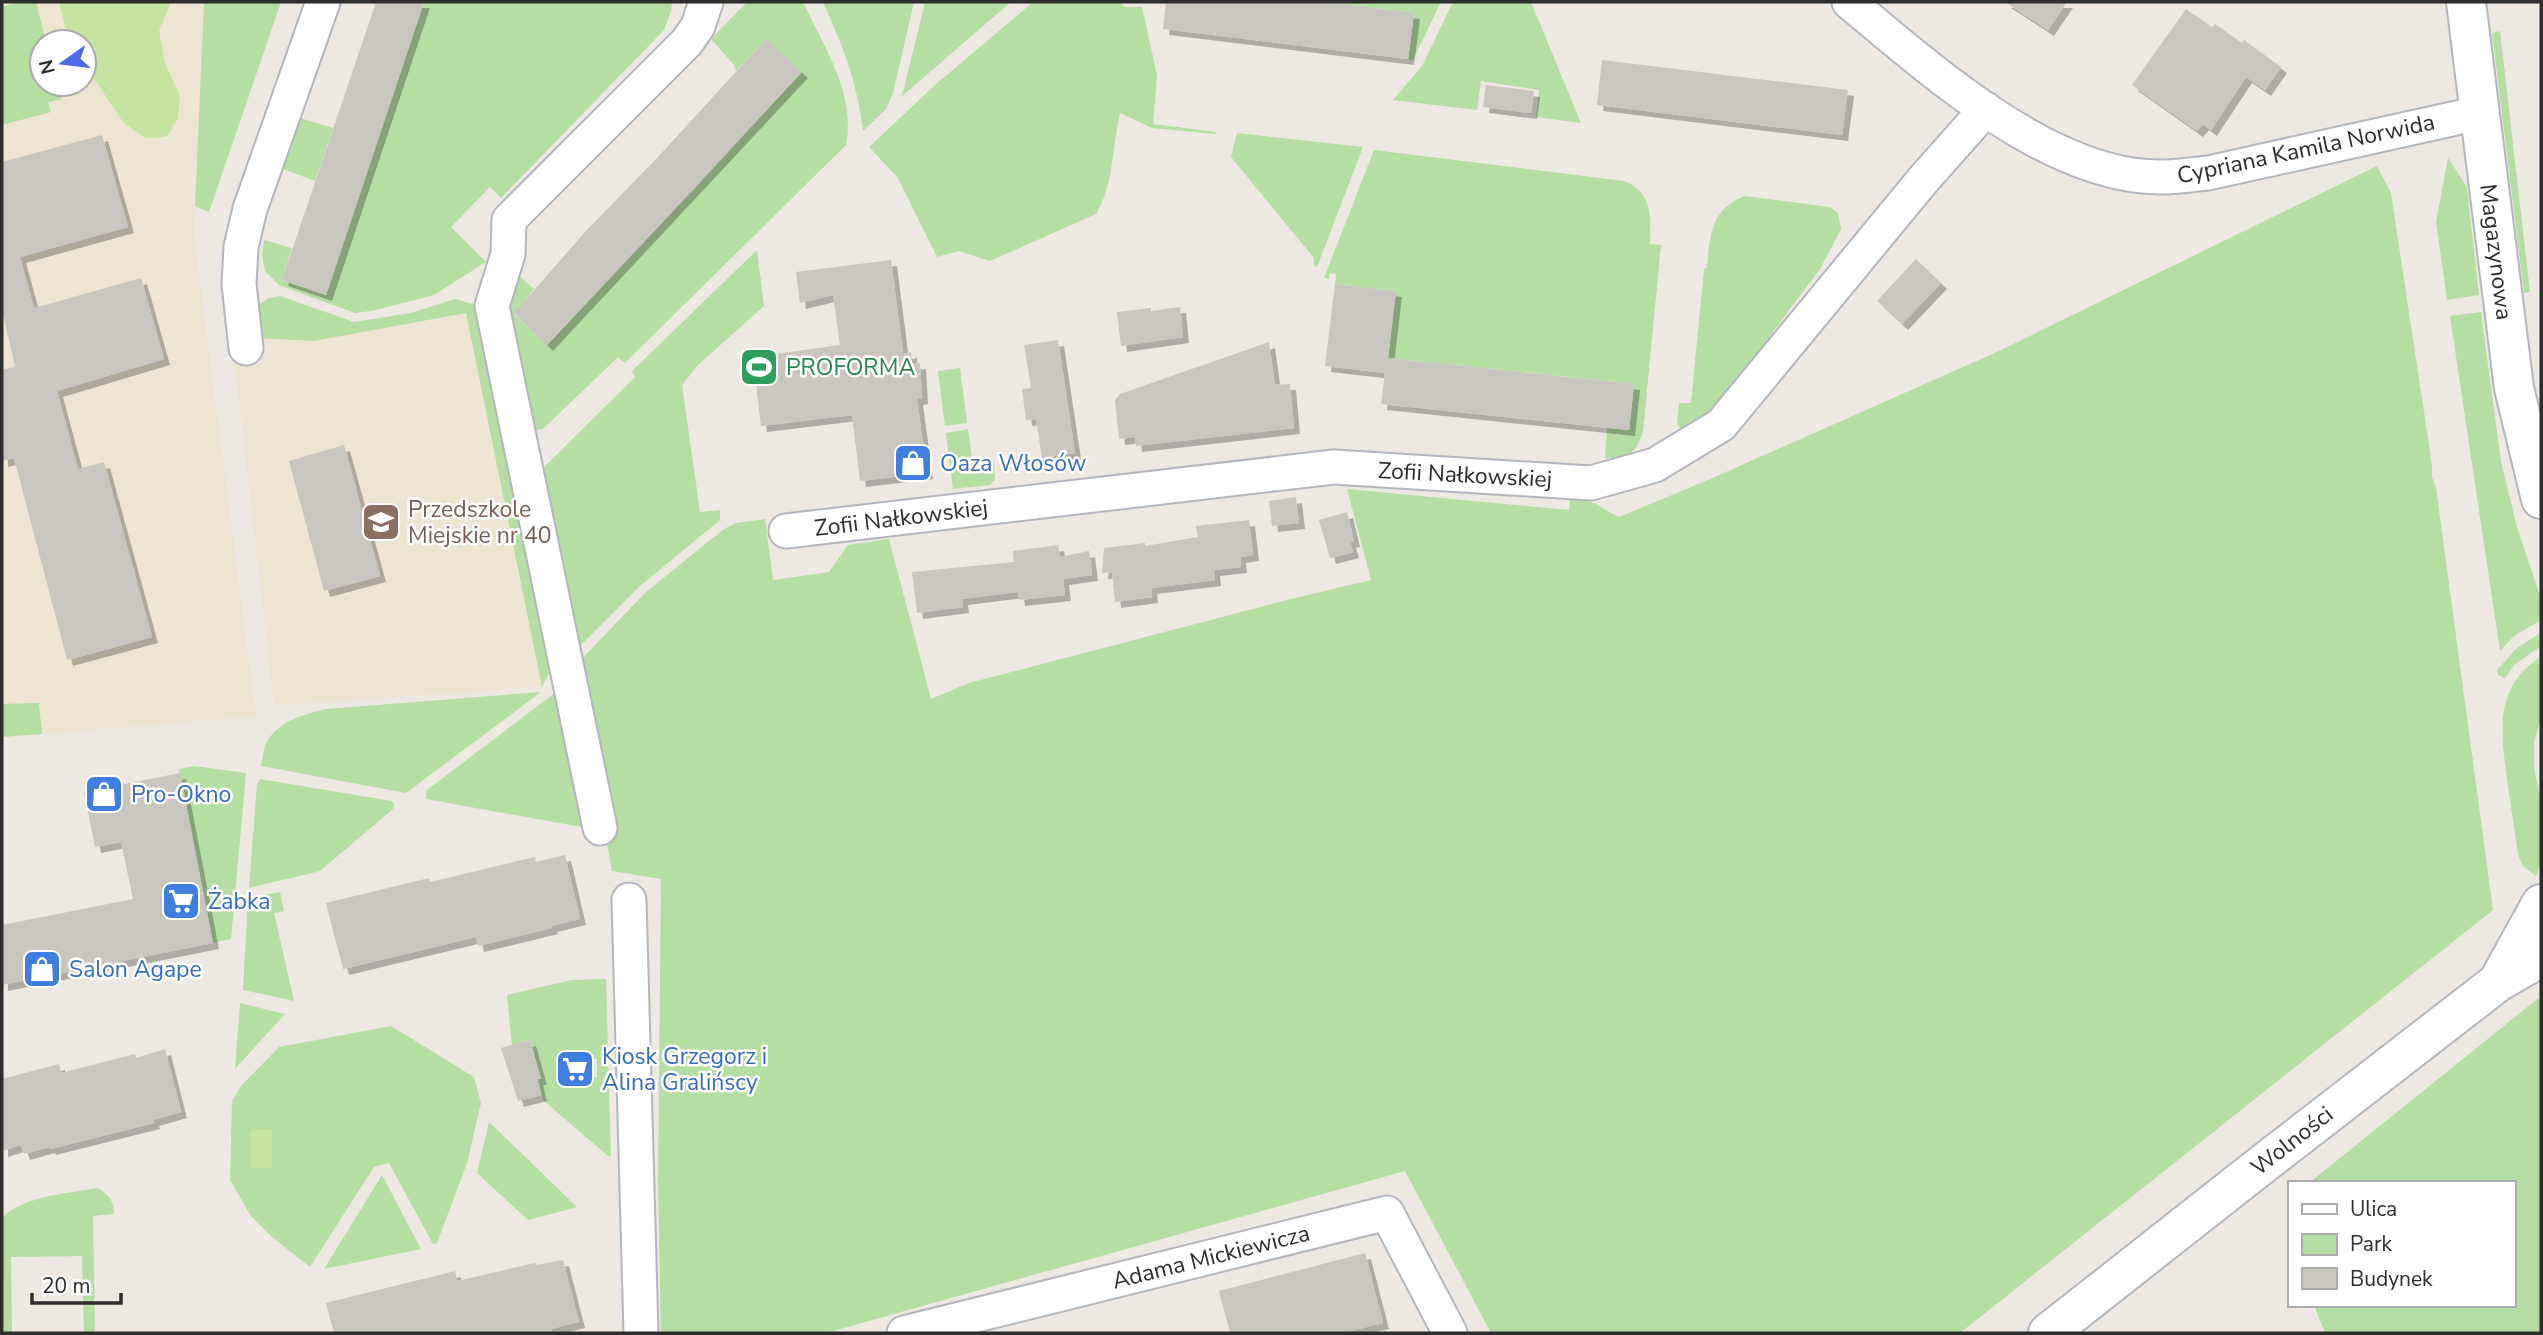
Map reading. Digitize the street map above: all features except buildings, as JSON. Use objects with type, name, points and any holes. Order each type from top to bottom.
[{"type":"street","points":[[246,348],[239,284],[242,247],[250,209],[323,2]]},
{"type":"street","points":[[600,828],[492,306],[508,254],[509,220],[687,42],[698,26],[706,2]]},
{"type":"street","name":"Cypriana Kamila Norwida","points":[[1849,2],[1986,109],[2046,145],[2090,163],[2132,175],[2171,178],[2208,173],[2479,113]]},
{"type":"street","name":"Magazynowa","points":[[2466,2],[2514,388],[2541,499]]},
{"type":"street","name":"Zofii Nałkowskiej","points":[[786,531],[1334,467],[1591,483],[1655,465],[1721,425],[1923,180],[1986,109]]},
{"type":"street","points":[[629,900],[641,1333]]},
{"type":"street","points":[[2498,982],[2541,904]]},
{"type":"street","name":"Wolności","points":[[2049,1333],[2498,982],[2541,957]]},
{"type":"street","name":"Adama Mickiewicza","points":[[904,1333],[1387,1213],[1450,1333]]},
{"type":"shaded area","points":[[2,2],[204,2],[194,235],[256,716],[2,737]]},
{"type":"shaded area","name":"Przedszkole Miejskie nr 40","points":[[466,313],[542,687],[274,705],[234,358],[259,338],[314,341]]},
{"type":"green space","points":[[21,2],[36,2],[42,28],[28,28],[28,98],[62,99],[48,102],[51,112],[2,125],[2,7]]},
{"type":"green space","points":[[59,2],[171,2],[159,31],[165,63],[180,96],[178,119],[166,137],[145,138],[123,122],[98,85],[98,28],[65,28]]},
{"type":"green space","points":[[204,2],[281,2],[209,212],[195,206]]},
{"type":"green space","points":[[424,2],[672,2],[664,30],[501,198],[490,187],[451,227],[486,262],[434,295],[355,313],[279,285],[265,271],[262,256],[264,240],[292,248],[282,280],[326,295]]},
{"type":"green space","points":[[747,2],[803,2],[842,89],[848,126],[846,145],[625,363],[618,357],[543,429],[523,432],[500,323],[508,266],[534,289],[514,314],[547,345],[801,72],[766,39],[736,71],[734,65],[711,39]]},
{"type":"green space","points":[[823,2],[914,2],[893,93],[886,109],[863,131],[848,65]]},
{"type":"green space","points":[[925,2],[1011,2],[902,96]]},
{"type":"green space","points":[[1033,2],[1121,2],[1124,7],[1142,7],[1157,75],[1153,124],[1216,132],[1152,128],[1120,113],[1109,178],[1096,214],[990,261],[959,251],[937,257],[898,178],[869,147],[935,85]]},
{"type":"green space","points":[[1322,2],[1441,2],[1413,60],[1408,59],[1414,13]]},
{"type":"green space","points":[[1453,2],[1531,2],[1581,123],[1536,117],[1539,90],[1481,81],[1477,110],[1393,100],[1422,66]]},
{"type":"green space","points":[[2500,31],[2530,292],[2524,293],[2492,33]]},
{"type":"green space","points":[[300,118],[333,128],[315,181],[283,169]]},
{"type":"green space","points":[[1237,133],[1363,147],[1317,267],[1314,266],[1314,258],[1231,157]]},
{"type":"green space","points":[[1374,150],[1624,181],[1640,192],[1650,216],[1650,244],[1661,245],[1643,432],[1634,451],[1620,458],[1605,458],[1607,428],[1629,430],[1634,384],[1388,358],[1395,291],[1335,284],[1336,274],[1330,273],[1329,279],[1324,278]]},
{"type":"green space","points":[[2448,158],[2467,187],[2479,295],[2447,300],[2436,222]]},
{"type":"green space","points":[[2377,166],[2391,193],[2432,477],[2436,488],[2493,910],[1960,1333],[1491,1333],[1405,1171],[826,1333],[661,1333],[658,1181],[661,879],[612,871],[574,667],[646,592],[724,529],[736,523],[765,519],[773,580],[829,572],[848,545],[889,539],[931,699],[969,683],[1371,580],[1347,489],[1569,510],[1571,491],[1619,517],[1997,352]]},
{"type":"green space","points":[[1745,196],[1830,207],[1838,213],[1841,229],[1820,269],[1701,428],[1687,438],[1677,424],[1679,403],[1691,403],[1704,269],[1707,268],[1711,235],[1718,216],[1733,202]]},
{"type":"green space","points":[[757,250],[764,306],[698,365],[682,385],[700,512],[720,510],[720,520],[640,586],[570,656],[532,479],[635,377],[632,371]]},
{"type":"green space","points":[[280,296],[354,322],[411,313],[455,299],[477,305],[557,657],[542,687],[466,313],[314,341],[259,338],[254,308],[269,298]]},
{"type":"green space","points":[[2481,312],[2501,462],[2517,527],[2541,598],[2541,620],[2514,636],[2500,651],[2450,316]]},
{"type":"green space","points":[[960,368],[967,423],[945,426],[938,371]]},
{"type":"green space","points":[[968,429],[973,465],[994,462],[995,480],[990,485],[953,489],[946,433]]},
{"type":"green space","points":[[2539,634],[2541,646],[2514,665],[2505,678],[2498,675],[2497,670],[2517,648]]},
{"type":"green space","points":[[2541,657],[2541,719],[2534,742],[2534,768],[2541,800],[2541,862],[2536,876],[2523,866],[2518,855],[2502,731],[2507,698],[2514,683],[2525,669]]},
{"type":"green space","points":[[564,686],[587,828],[426,799],[427,790]]},
{"type":"green space","points":[[541,692],[406,793],[261,766],[265,746],[279,727],[318,711]]},
{"type":"green space","points":[[39,703],[42,734],[2,737],[2,704]]},
{"type":"green space","points":[[194,766],[246,773],[231,939],[213,943],[179,769]]},
{"type":"green space","points":[[260,779],[392,801],[394,805],[393,809],[320,871],[249,888],[257,784]]},
{"type":"green space","points":[[280,892],[284,911],[274,913],[294,1001],[243,990],[248,898]]},
{"type":"green space","points":[[606,979],[611,1156],[543,1100],[530,1040],[512,1045],[507,995],[572,980]],"holes":[[[597,1059],[597,1077],[562,1078],[562,1061]]]},
{"type":"green space","points":[[2541,996],[2541,1333],[2325,1333],[2315,1307],[2515,1307],[2515,1181],[2311,1181]]},
{"type":"green space","points":[[240,1003],[285,1014],[235,1069]]},
{"type":"green space","points":[[391,1026],[474,1077],[481,1103],[467,1163],[437,1243],[433,1244],[389,1163],[374,1167],[310,1267],[272,1237],[251,1216],[230,1180],[232,1101],[242,1085],[279,1047]]},
{"type":"green space","points":[[489,1122],[577,1207],[528,1220],[477,1173]]},
{"type":"green space","points":[[251,1129],[272,1129],[272,1168],[251,1168]]},
{"type":"green space","points":[[382,1175],[421,1249],[324,1269]]},
{"type":"green space","points":[[98,1188],[110,1199],[114,1214],[93,1216],[95,1333],[84,1333],[82,1256],[11,1257],[12,1333],[4,1333],[2,1217],[35,1200]]},
{"type":"place","name":"PROFORMA","points":[[759,367]]},
{"type":"place","name":"Oaza Włosów","points":[[913,463]]},
{"type":"place","name":"Przedszkole Miejskie nr 40","points":[[381,522]]},
{"type":"place","name":"Pro-Okno","points":[[104,794]]},
{"type":"place","name":"Żabka","points":[[181,901]]},
{"type":"place","name":"Salon Agape","points":[[42,969]]},
{"type":"place","name":"Kiosk Grzegorz i Alina Gralińscy","points":[[575,1069]]}]
